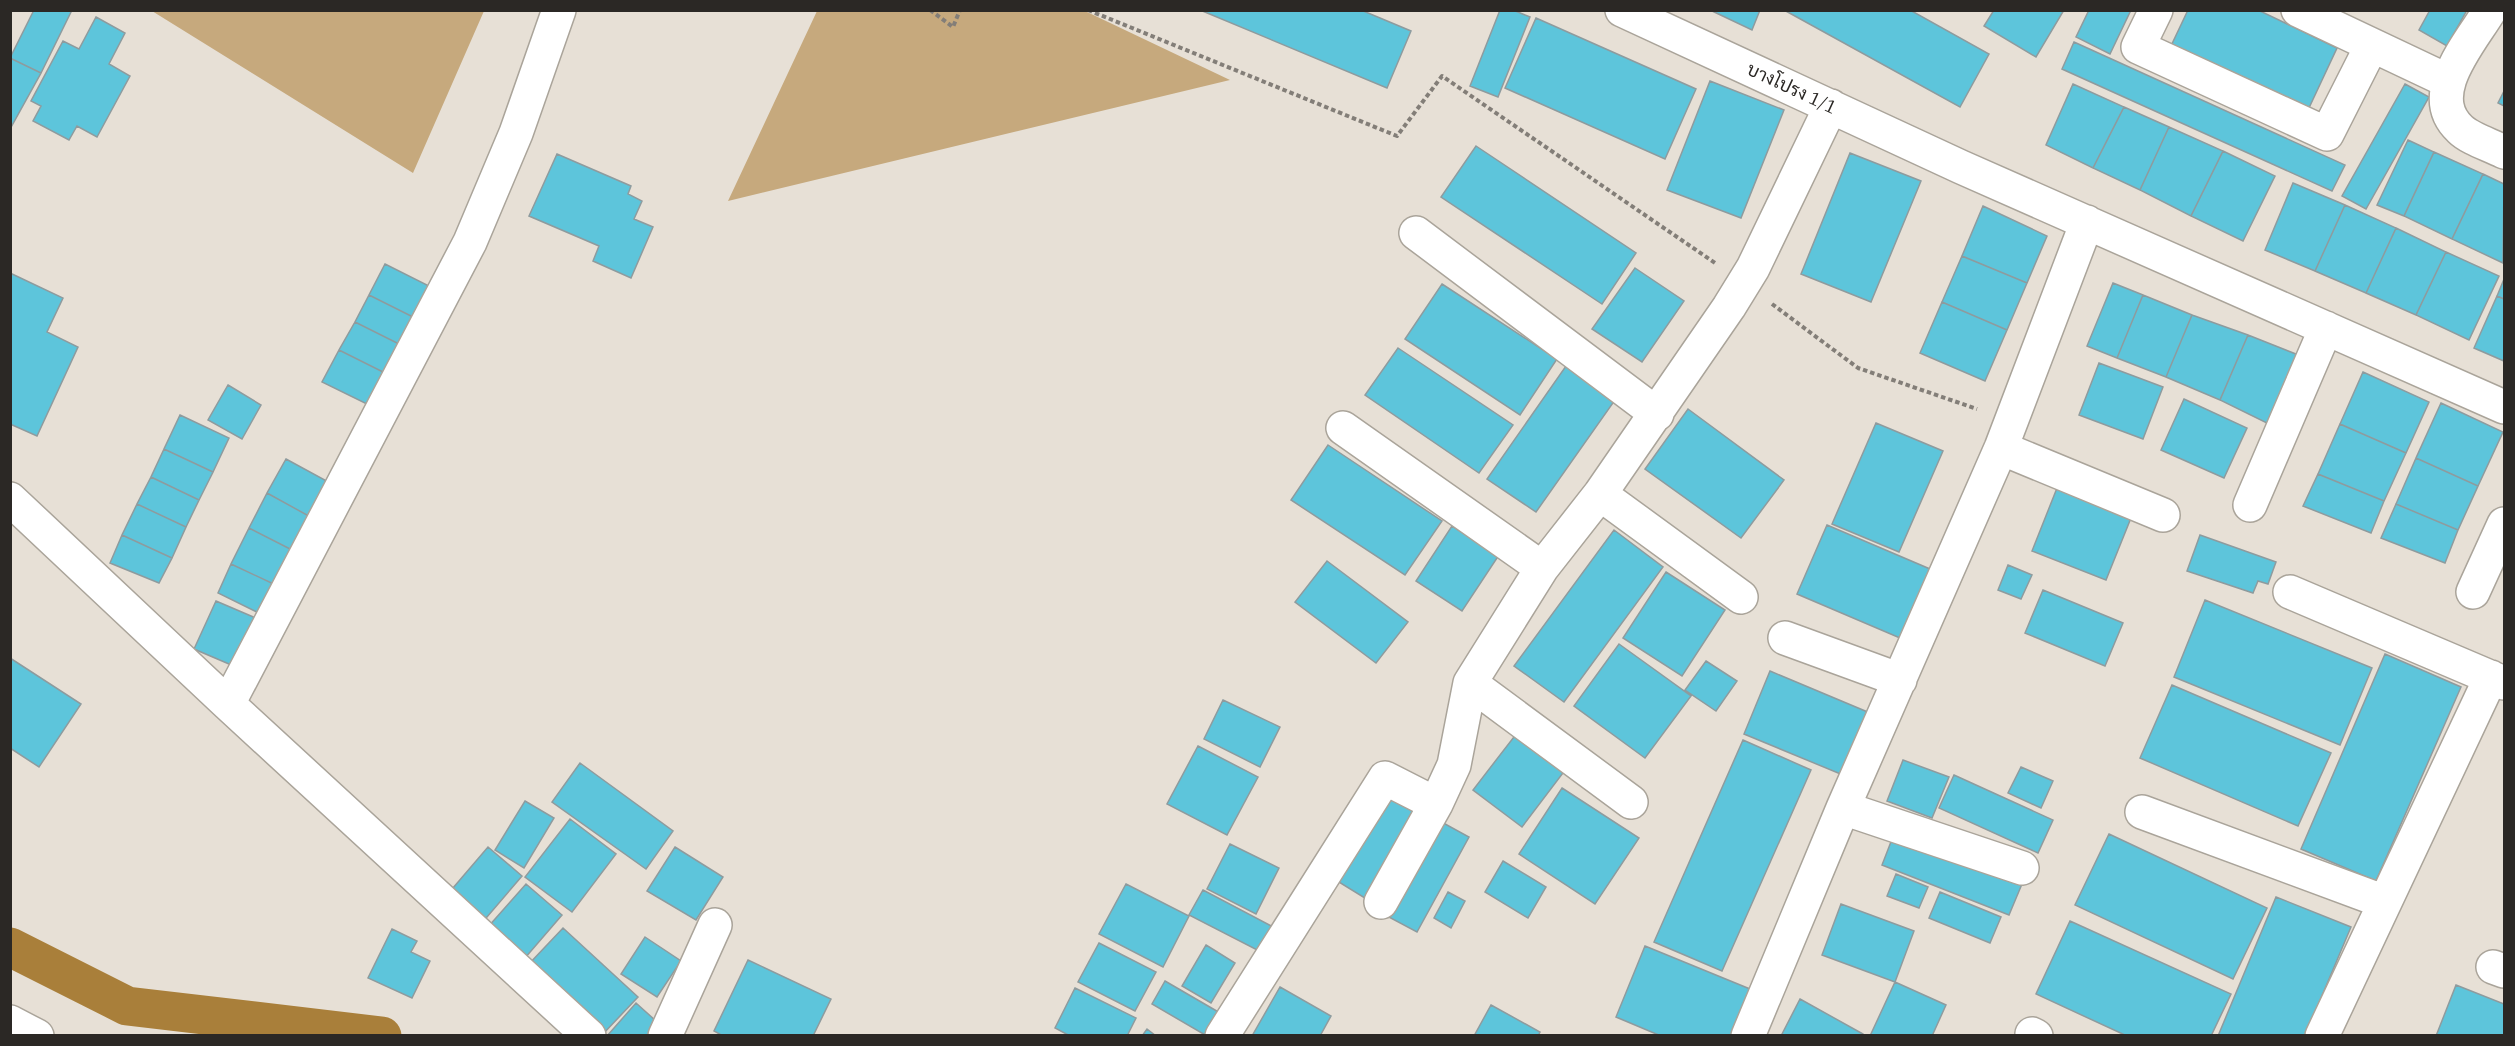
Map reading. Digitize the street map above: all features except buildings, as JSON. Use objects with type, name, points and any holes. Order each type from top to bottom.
[{"type":"street","points":[[228,704],[470,242],[516,133],[559,10]]},
{"type":"street","name":"บางโปรง 1/1","points":[[1622,10],[1666,20],[1831,106],[1961,167],[2505,407]]},
{"type":"street","points":[[2157,10],[2138,47],[2327,134],[2372,45]]},
{"type":"street","points":[[2298,10],[2448,81]]},
{"type":"street","points":[[2490,10],[2448,81],[2445,99],[2450,116],[2460,130],[2505,152]]},
{"type":"street","points":[[1381,902],[1436,804],[1454,765],[1470,683],[1542,567],[1600,494],[1657,414],[1744,283],[1831,106]]},
{"type":"street","points":[[1748,1035],[1843,808],[2007,435],[2087,222]]},
{"type":"street","points":[[1416,233],[1657,414]]},
{"type":"street","points":[[2250,505],[2326,328]]},
{"type":"street","points":[[1343,428],[1542,567]]},
{"type":"street","points":[[2007,435],[2163,515]]},
{"type":"street","points":[[1600,494],[1741,597]]},
{"type":"street","points":[[10,499],[228,704],[589,1035]]},
{"type":"street","points":[[2473,592],[2505,524]]},
{"type":"street","points":[[2290,592],[2498,680],[2385,902],[2322,1035]]},
{"type":"street","points":[[1785,638],[1900,680]]},
{"type":"street","points":[[1470,683],[1630,802]]},
{"type":"street","points":[[1222,1035],[1385,778],[1436,804]]},
{"type":"street","points":[[1843,808],[2022,868]]},
{"type":"street","points":[[2142,812],[2385,902]]},
{"type":"street","points":[[665,1035],[715,925]]},
{"type":"street","points":[[10,1022],[38,1035]]},
{"type":"path","points":[[930,10],[953,27],[960,10]]},
{"type":"path","points":[[1088,10],[1397,136],[1442,76],[1744,283],[1858,368],[2007,435]]},
{"type":"shaded area","points":[[152,11],[484,11],[413,173]]},
{"type":"shaded area","points":[[817,11],[1085,11],[1230,80],[728,201]]},
{"type":"waterway","points":[[10,947],[127,1006],[382,1036]]}]
